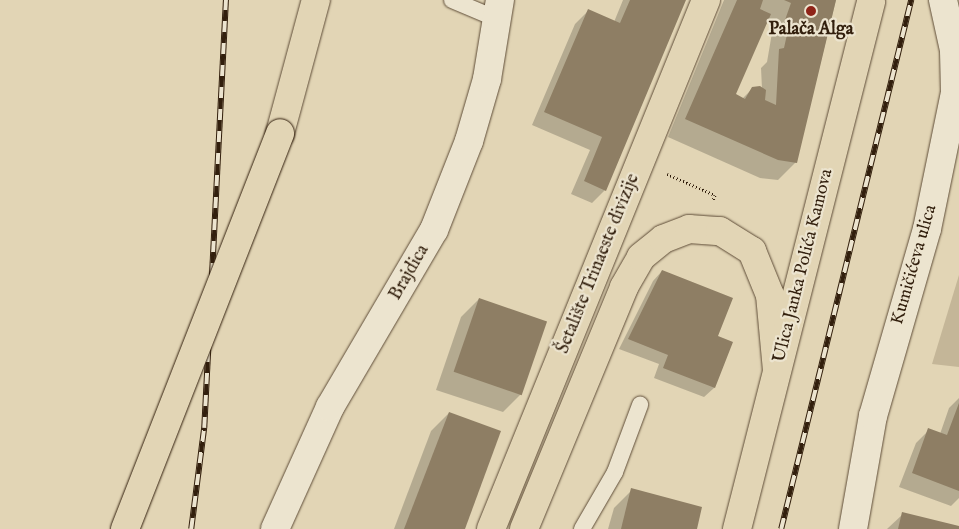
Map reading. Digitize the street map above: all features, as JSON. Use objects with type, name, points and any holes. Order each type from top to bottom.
[{"type":"main road","points":[[124,529],[280,133],[316,0]]},
{"type":"main road","name":"Šetalište Trinaeste divizije","points":[[491,529],[706,0]]},
{"type":"main road","name":"Ulica Janka Polića Kamova","points":[[737,529],[871,2]]},
{"type":"main road","points":[[524,529],[624,287],[641,256],[663,239],[689,230],[720,231],[752,251],[770,295],[777,370]]},
{"type":"street","name":"Kumičićeva ulica","points":[[853,529],[873,416],[927,229],[955,92],[954,50],[943,0]]},
{"type":"street","name":"Brajdica","points":[[275,529],[330,407],[434,230],[470,141],[499,10]]},
{"type":"lane","points":[[452,0],[499,10]]},
{"type":"lane","points":[[582,529],[615,472],[640,405]]},
{"type":"path","points":[[666,173],[715,195]]},
{"type":"shaded area","points":[[959,275],[959,367],[932,364]]},
{"type":"building","points":[[630,0],[686,0],[606,191],[584,181],[602,137],[544,112],[588,9],[620,23]]},
{"type":"building","points":[[737,0],[763,0],[760,9],[771,14],[736,94],[745,99],[752,87],[760,86],[766,90],[765,100],[776,105],[779,49],[784,48],[790,21],[785,20],[791,3],[784,0],[836,0],[797,163],[778,160],[685,119]]},
{"type":"building","points":[[662,270],[733,298],[718,336],[733,342],[715,388],[663,368],[668,355],[628,339]]},
{"type":"building","points":[[479,298],[547,321],[522,395],[454,372]]},
{"type":"building","points":[[959,403],[959,491],[912,473],[928,428],[947,435]]},
{"type":"building","points":[[449,412],[501,431],[465,529],[404,529]]},
{"type":"building","points":[[631,488],[702,507],[697,529],[621,529]]},
{"type":"building","points":[[902,512],[959,526],[959,529],[898,529]]},
{"type":"railway","points":[[191,529],[204,428],[226,0]]},
{"type":"railway","points":[[781,529],[911,0]]},
{"type":"place","name":"Palača Alga","points":[[811,11]]}]
